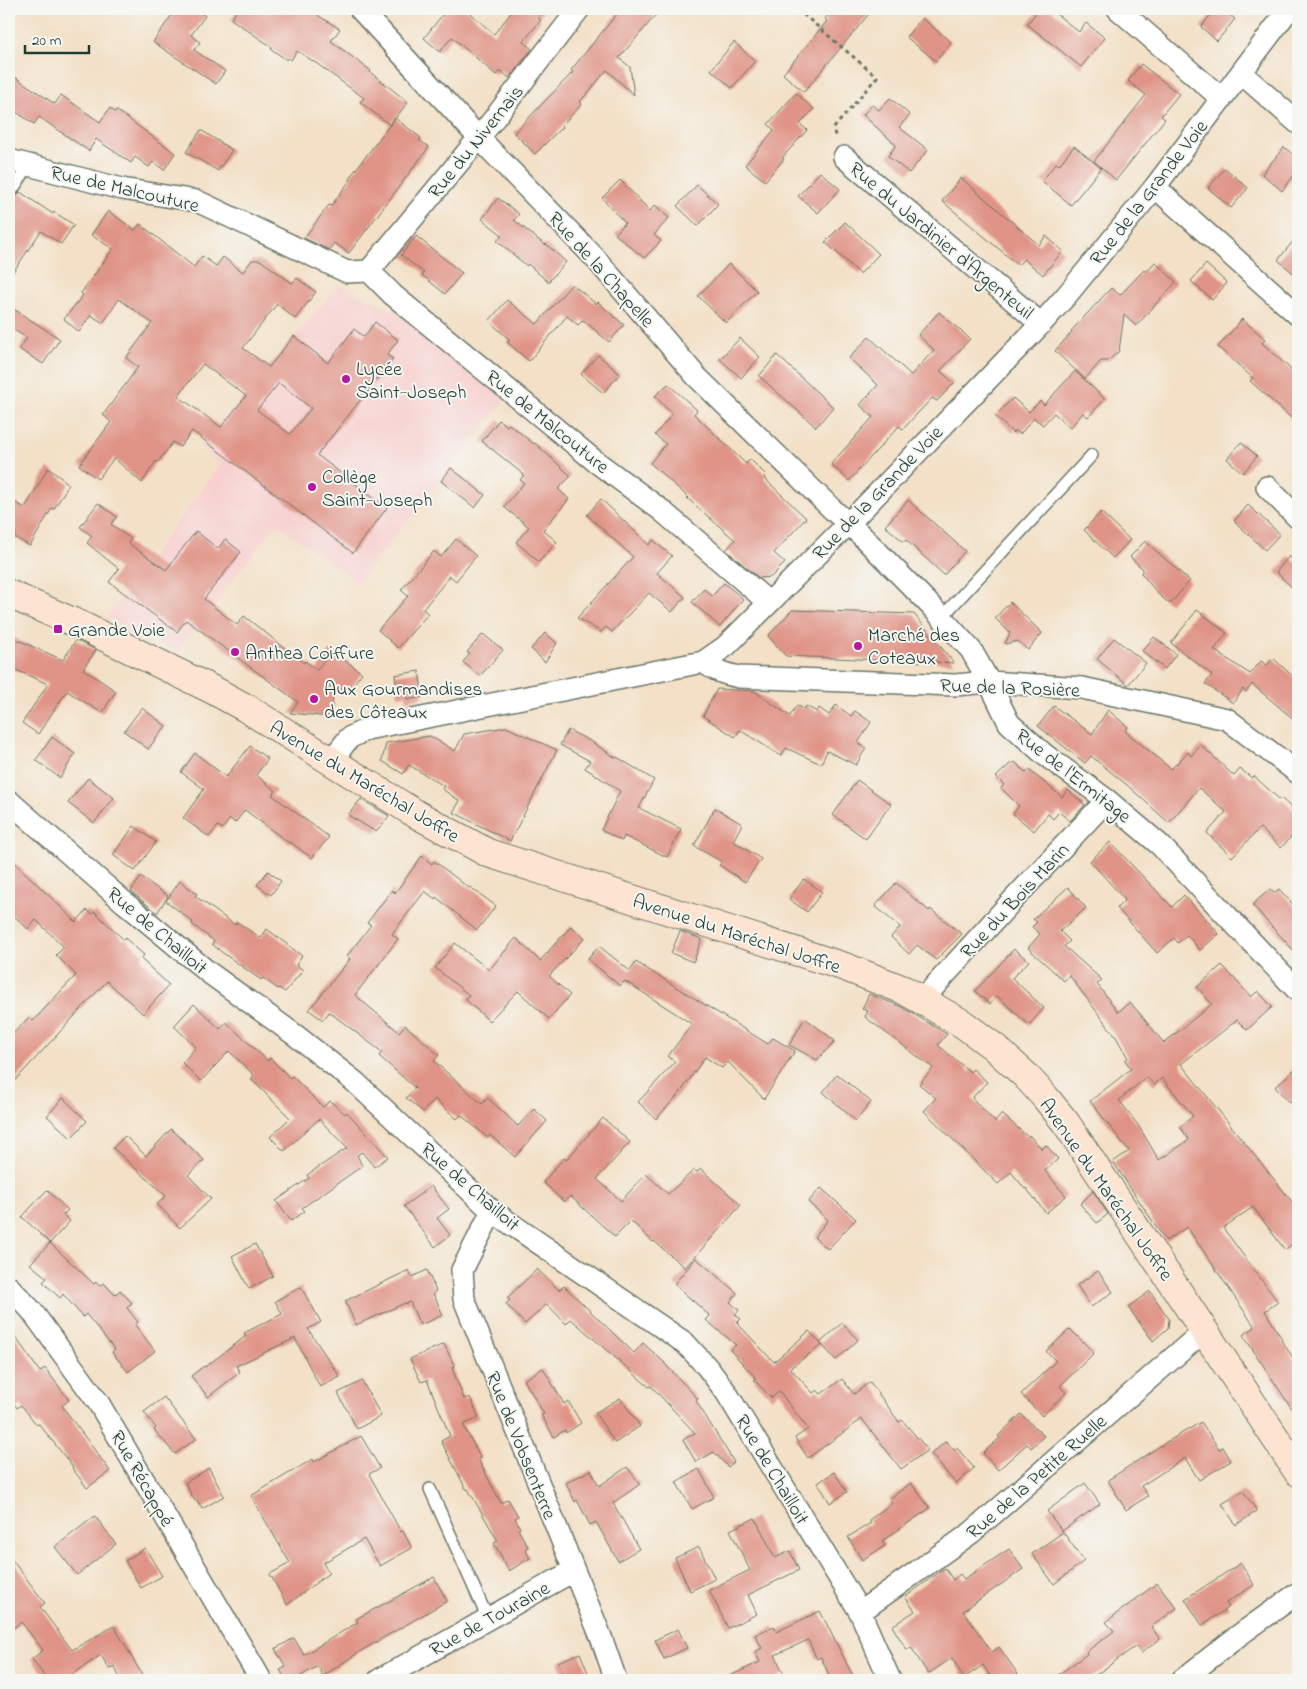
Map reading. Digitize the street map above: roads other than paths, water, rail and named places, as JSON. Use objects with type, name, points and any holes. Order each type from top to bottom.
[{"type":"street","name":"Rue de la Chapelle","points":[[360,9],[479,138],[595,258],[696,376],[848,524]]},
{"type":"street","name":"Rue du Nivernais","points":[[369,271],[479,138],[579,9]]},
{"type":"street","points":[[1118,9],[1221,98]]},
{"type":"street","name":"Rue de la Grande Voie","points":[[332,761],[350,738],[360,731],[703,662],[726,646],[848,524],[1066,296],[1155,187],[1289,9]]},
{"type":"street","points":[[1241,73],[1298,123]]},
{"type":"street","name":"Rue du Jardinier d'Argenteuil","points":[[844,157],[1041,324]]},
{"type":"street","name":"Rue de Malcouture","points":[[19,162],[122,189],[198,201],[347,272],[369,271],[393,294],[587,454],[661,510],[768,602]]},
{"type":"street","points":[[1155,187],[1298,315]]},
{"type":"street","points":[[1267,487],[1298,518]]},
{"type":"street","name":"Rue de l'Ermitage","points":[[848,524],[971,650],[990,682],[1009,723],[1046,755],[1107,800],[1160,845],[1298,991]]},
{"type":"street","name":"Avenue du Maréchal Joffre","points":[[9,594],[80,625],[214,690],[416,814],[488,853],[884,981],[963,1024],[994,1047],[1025,1075],[1045,1096],[1066,1123],[1204,1331],[1294,1455]]},
{"type":"street","name":"Rue de la Rosière","points":[[703,662],[711,668],[739,677],[956,685],[990,682],[1082,688],[1227,719],[1298,773]]},
{"type":"street","name":"Rue du Bois Marin","points":[[922,1000],[1107,800]]},
{"type":"street","name":"Rue de Chailloit","points":[[9,801],[125,903],[208,972],[295,1035],[355,1082],[492,1211],[685,1343],[726,1392],[860,1612],[890,1680]]},
{"type":"street","name":"Rue de Vobsenterre","points":[[492,1211],[462,1270],[464,1299],[601,1637],[616,1680]]},
{"type":"street","name":"Rue Récappé","points":[[9,1287],[31,1310],[98,1402],[261,1680]]},
{"type":"street","name":"Rue de la Petite Ruelle","points":[[860,1612],[971,1533],[1204,1331]]},
{"type":"street","name":"Rue de Touraine","points":[[379,1680],[573,1571]]},
{"type":"street","points":[[1182,1680],[1238,1636],[1298,1594]]},
{"type":"lane","points":[[9,195],[19,162]]},
{"type":"lane","points":[[941,618],[1092,455]]},
{"type":"lane","points":[[430,1489],[488,1619]]},
{"type":"place","name":"Lycée Saint-Joseph","points":[[346,379]]},
{"type":"place","name":"Collège Saint-Joseph","points":[[312,487]]},
{"type":"place","name":"Grande Voie","points":[[58,629]]},
{"type":"place","name":"Marché des Coteaux","points":[[858,646]]},
{"type":"place","name":"Anthea Coiffure","points":[[235,652]]},
{"type":"place","name":"Aux Gourmandises des Côteaux","points":[[314,699]]}]
